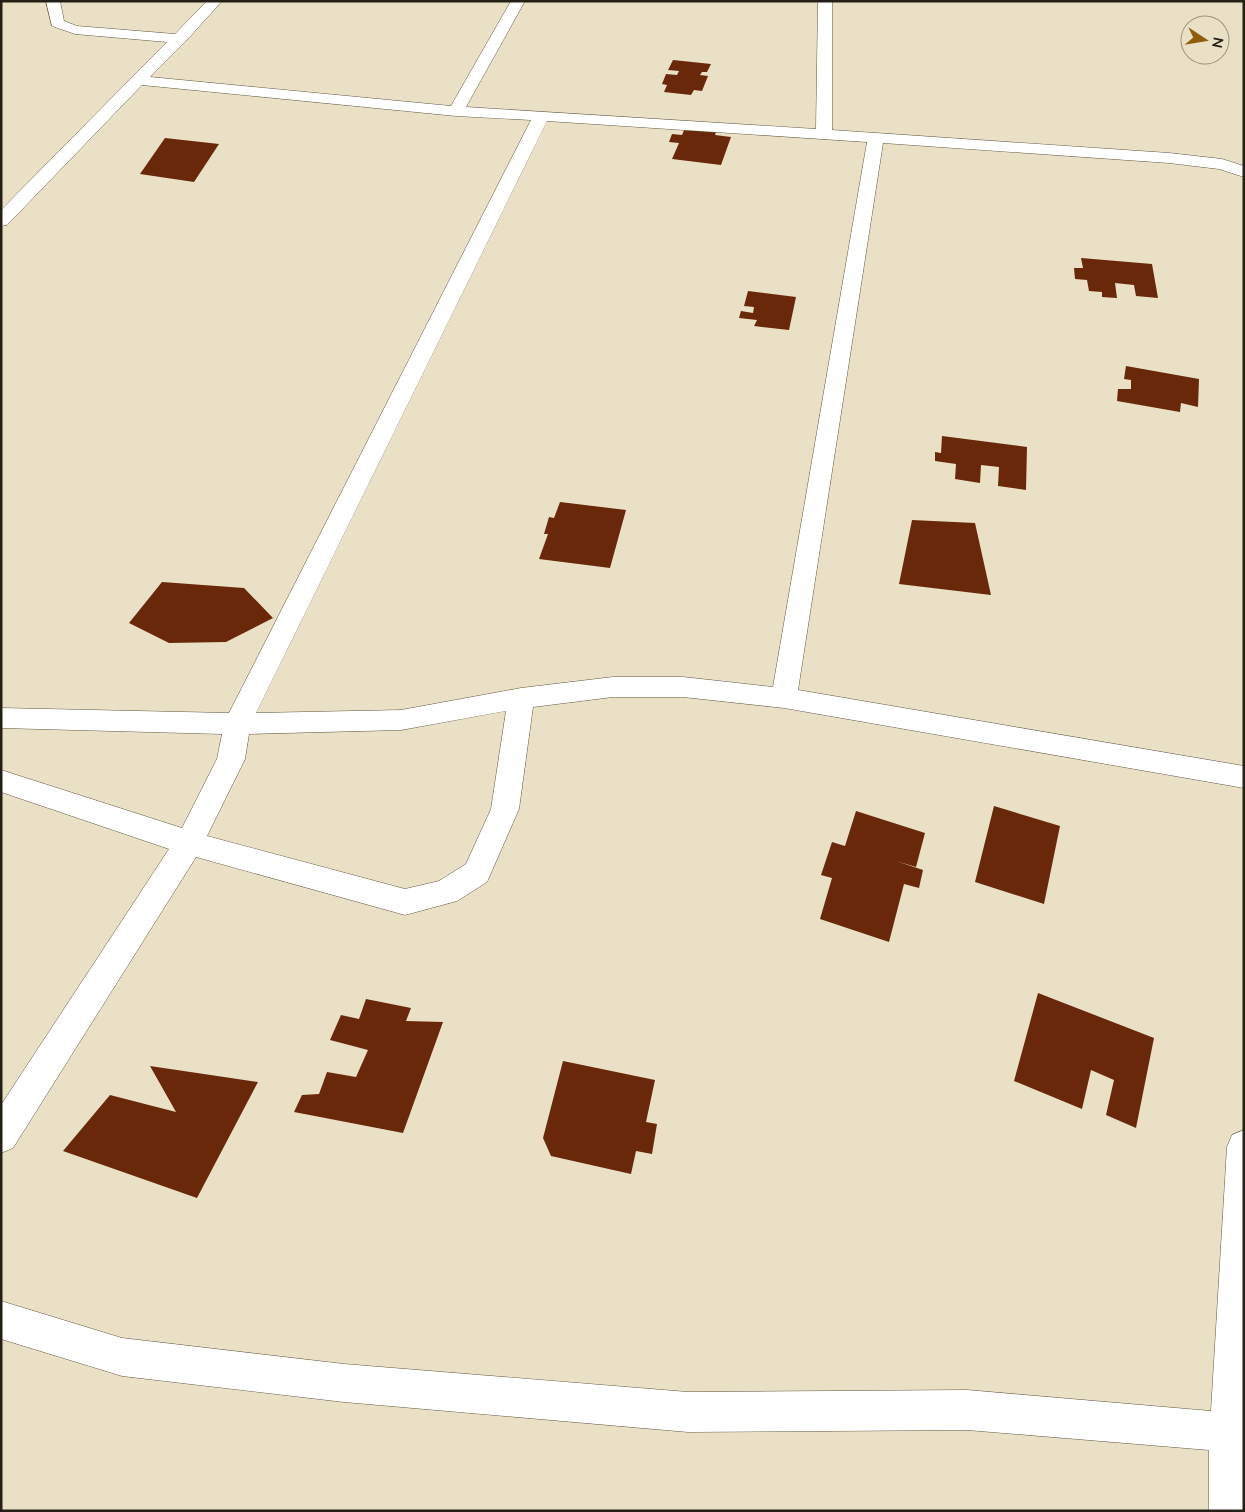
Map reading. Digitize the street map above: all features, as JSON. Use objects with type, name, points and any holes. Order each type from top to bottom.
[{"type":"street","points":[[53,1],[57,23],[64,27],[75,30],[180,39]]},
{"type":"street","points":[[1,221],[215,1]]},
{"type":"street","points":[[456,111],[518,1]]},
{"type":"street","points":[[824,134],[825,1]]},
{"type":"street","points":[[137,80],[456,111],[1169,158],[1222,164],[1244,172]]},
{"type":"street","points":[[1,1136],[189,843],[231,759],[237,724],[542,116]]},
{"type":"street","points":[[784,698],[876,138]]},
{"type":"street","points":[[1,718],[237,724],[401,720],[521,698],[613,687],[683,687],[784,698],[1244,777]]},
{"type":"street","points":[[1,782],[189,843],[405,902],[446,892],[478,873],[505,809],[521,698]]},
{"type":"street","points":[[1229,1511],[1229,1432],[1244,1147]]},
{"type":"street","points":[[1,1320],[122,1357],[344,1383],[688,1412],[967,1410],[1229,1432]]},
{"type":"building","points":[[673,60],[711,64],[707,72],[702,72],[700,75],[708,76],[702,91],[694,90],[691,95],[664,92],[667,85],[662,84],[666,74],[677,75],[679,71],[668,70]]},
{"type":"building","points":[[685,128],[716,132],[715,135],[731,137],[721,165],[672,159],[679,143],[669,142],[672,134],[682,135]]},
{"type":"building","points":[[165,138],[219,144],[194,182],[140,174]]},
{"type":"building","points":[[1081,258],[1152,264],[1158,298],[1136,296],[1134,285],[1115,283],[1117,298],[1102,297],[1102,292],[1089,291],[1087,280],[1075,279],[1074,268],[1083,268]]},
{"type":"building","points":[[748,291],[796,297],[789,330],[754,326],[757,320],[739,318],[741,311],[753,313],[754,307],[744,306]]},
{"type":"building","points":[[1126,366],[1199,379],[1198,407],[1181,403],[1180,412],[1117,401],[1118,389],[1131,389],[1131,380],[1124,379]]},
{"type":"building","points":[[942,436],[1027,447],[1026,490],[998,486],[999,467],[981,465],[980,483],[955,479],[956,464],[935,461],[935,452],[941,453]]},
{"type":"building","points":[[560,502],[626,510],[610,568],[539,559],[548,534],[544,534],[549,517],[554,518]]},
{"type":"building","points":[[912,520],[975,523],[991,595],[899,584]]},
{"type":"building","points":[[162,582],[244,588],[273,618],[226,642],[169,643],[129,623]]},
{"type":"building","points":[[994,806],[1060,826],[1044,904],[975,882]]},
{"type":"building","points":[[856,811],[925,833],[916,867],[896,861],[923,870],[919,888],[904,884],[889,942],[820,919],[832,878],[821,875],[832,842],[845,846]]},
{"type":"building","points":[[1038,993],[1154,1038],[1136,1128],[1106,1115],[1114,1080],[1091,1070],[1082,1109],[1014,1081]]},
{"type":"building","points":[[366,999],[411,1008],[406,1021],[443,1022],[403,1133],[294,1112],[302,1095],[319,1094],[327,1072],[356,1077],[368,1050],[330,1040],[341,1015],[359,1019]]},
{"type":"building","points":[[563,1061],[655,1080],[646,1122],[657,1124],[652,1154],[636,1151],[631,1174],[551,1156],[543,1138]]},
{"type":"building","points":[[150,1066],[258,1082],[197,1198],[63,1151],[110,1095],[176,1112]]}]
